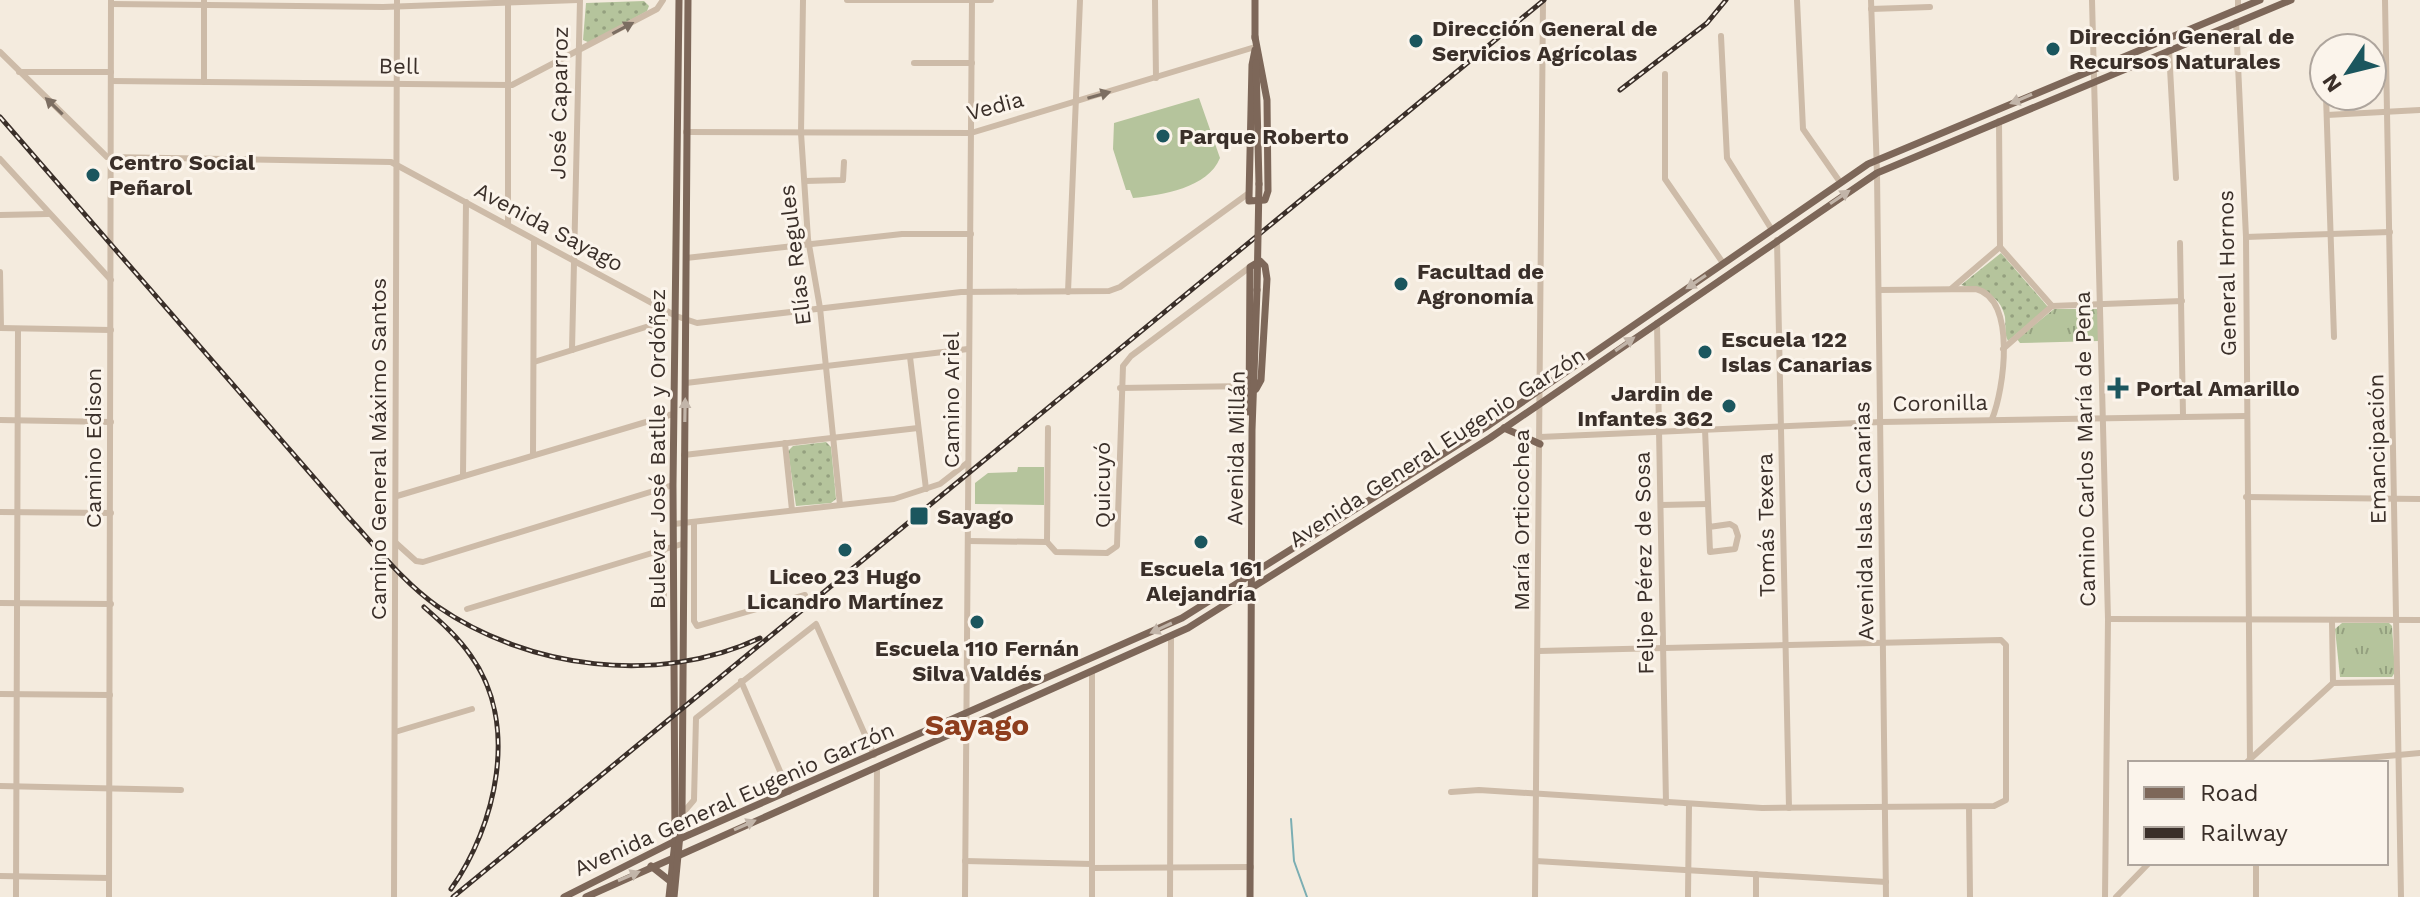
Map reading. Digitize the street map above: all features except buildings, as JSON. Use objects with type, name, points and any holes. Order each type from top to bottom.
[{"type":"main road","name":"Bulevar José Batlle y Ordóñez","points":[[678,524],[673,485],[673,414],[679,0]]},
{"type":"main road","name":"Bulevar José Batlle y Ordóñez","points":[[678,840],[678,524],[686,383],[688,0]]},
{"type":"main road","name":"Avenida Millán","points":[[1250,897],[1251,389],[1259,184],[1255,0]]},
{"type":"main road","name":"Avenida General Eugenio Garzón","points":[[564,897],[678,840],[1167,626],[1252,575],[1538,390],[1876,160],[2238,4],[2260,0]]},
{"type":"main road","name":"Avenida General Eugenio Garzón","points":[[586,897],[1171,636],[1252,590],[1504,428],[1877,173],[2291,0]]},
{"type":"main road","points":[[1255,37],[1267,100],[1268,191],[1263,201],[1249,197],[1255,48]]},
{"type":"main road","points":[[1256,262],[1263,263],[1267,279],[1261,380],[1251,389],[1250,267],[1256,262]]},
{"type":"main road","points":[[1504,428],[1540,441]]},
{"type":"main road","name":"Bulevar José Batlle y Ordóñez","points":[[671,897],[682,814],[678,544]]},
{"type":"main road","name":"Bulevar José Batlle y Ordóñez","points":[[671,897],[670,881],[676,855]]},
{"type":"main road","points":[[651,866],[670,881]]},
{"type":"street","points":[[111,2],[579,0]]},
{"type":"street","name":"José Caparroz","points":[[572,350],[579,0]]},
{"type":"street","name":"Bell","points":[[111,81],[508,85],[657,9],[663,0]]},
{"type":"street","name":"Elías Regules","points":[[803,0],[801,133],[810,244],[820,308],[840,505]]},
{"type":"street","points":[[847,0],[991,0]]},
{"type":"street","points":[[1068,292],[1080,0]]},
{"type":"street","points":[[1155,0],[1156,78]]},
{"type":"street","name":"María Orticochea","points":[[1535,897],[1543,0]]},
{"type":"street","points":[[1797,0],[1803,129],[1840,182]]},
{"type":"street","name":"Avenida Islas Canarias","points":[[1871,0],[1885,643],[1886,897]]},
{"type":"street","name":"Camino Carlos María de Pena","points":[[2092,0],[2108,619],[2105,897]]},
{"type":"street","name":"Emancipación","points":[[2385,0],[2399,620],[2397,682],[2401,897]]},
{"type":"street","name":"Camino Ariel","points":[[965,897],[972,1]]},
{"type":"street","name":"Camino Edison","points":[[109,897],[111,2]]},
{"type":"street","points":[[204,2],[204,82]]},
{"type":"street","points":[[508,2],[508,224]]},
{"type":"street","name":"Camino General Máximo Santos","points":[[394,897],[397,3]]},
{"type":"street","points":[[1871,9],[1930,7]]},
{"type":"street","name":"General Hornos","points":[[2236,22],[2246,237],[2250,761]]},
{"type":"street","points":[[1721,36],[1727,158],[1772,230]]},
{"type":"street","name":"Vedia","points":[[686,132],[971,133],[1255,48]]},
{"type":"street","points":[[2169,49],[2176,178]]},
{"type":"street","points":[[0,52],[111,157]]},
{"type":"street","points":[[914,63],[972,63]]},
{"type":"street","points":[[19,72],[111,72]]},
{"type":"street","points":[[1665,74],[1665,179],[1723,263]]},
{"type":"street","points":[[2327,115],[2420,110]]},
{"type":"street","points":[[2327,112],[2334,337]]},
{"type":"street","points":[[1999,121],[2000,247],[2052,306]]},
{"type":"street","name":"Avenida Sayago","points":[[111,157],[395,163],[676,316],[697,323],[970,292],[1104,292],[1120,287],[1249,197]]},
{"type":"street","points":[[0,159],[111,280]]},
{"type":"street","points":[[805,181],[843,180],[844,162]]},
{"type":"street","points":[[463,475],[466,202]]},
{"type":"street","points":[[0,215],[49,214]]},
{"type":"street","points":[[2246,237],[2390,232]]},
{"type":"street","points":[[686,258],[902,234],[971,234]]},
{"type":"street","points":[[533,454],[534,240]]},
{"type":"street","name":"Tomás Texera","points":[[1777,240],[1789,808]]},
{"type":"street","points":[[2180,243],[2183,415]]},
{"type":"street","points":[[1952,288],[2000,247]]},
{"type":"street","name":"Quicuyó","points":[[968,541],[1047,542],[1056,552],[1103,553],[1118,544],[1120,388],[1125,363],[1250,267]]},
{"type":"street","points":[[0,272],[1,328],[111,330]]},
{"type":"street","points":[[1879,290],[1979,289],[1995,303],[2001,316],[2003,349],[2000,394],[1992,419]]},
{"type":"street","points":[[2003,349],[2052,306],[2182,301]]},
{"type":"street","points":[[534,362],[665,321]]},
{"type":"street","name":"Felipe Pérez de Sosa","points":[[1657,322],[1666,803]]},
{"type":"street","points":[[16,897],[18,329]]},
{"type":"street","points":[[686,383],[968,349]]},
{"type":"street","points":[[910,357],[926,489]]},
{"type":"street","points":[[1120,388],[1251,389]]},
{"type":"street","points":[[397,496],[673,414]]},
{"type":"street","name":"Coronilla","points":[[1540,441],[1659,431],[1881,422],[2246,416]]},
{"type":"street","points":[[0,420],[111,422]]},
{"type":"street","points":[[684,455],[918,428]]},
{"type":"street","points":[[1047,542],[1048,428]]},
{"type":"street","points":[[1705,429],[1710,552],[1735,549],[1738,536],[1735,527],[1730,524],[1709,527]]},
{"type":"street","points":[[785,443],[792,510]]},
{"type":"street","points":[[678,524],[894,499],[940,484],[968,462]]},
{"type":"street","points":[[396,543],[416,561],[423,562],[673,485]]},
{"type":"street","points":[[2246,497],[2420,499]]},
{"type":"street","points":[[1661,505],[1708,504]]},
{"type":"street","points":[[0,512],[111,513]]},
{"type":"street","name":"Bulevar José Batlle y Ordóñez","points":[[694,523],[694,621],[701,628],[805,595]]},
{"type":"street","points":[[467,609],[678,544]]},
{"type":"street","name":"Bulevar José Batlle y Ordóñez","points":[[663,547],[664,605]]},
{"type":"street","points":[[0,603],[111,604]]},
{"type":"street","points":[[2108,619],[2420,620]]},
{"type":"street","points":[[2332,621],[2333,683]]},
{"type":"street","points":[[682,814],[694,800],[694,732],[698,715],[816,624],[874,755]]},
{"type":"street","points":[[1170,897],[1171,636]]},
{"type":"street","points":[[1451,792],[1479,790],[1689,805],[1789,808],[1885,805],[1969,807],[1999,805],[2007,797],[2008,704],[2003,641],[1539,651]]},
{"type":"street","points":[[1092,672],[1092,897]]},
{"type":"street","points":[[741,681],[789,792]]},
{"type":"street","points":[[2251,761],[2333,683],[2397,682]]},
{"type":"street","points":[[0,694],[110,695]]},
{"type":"street","points":[[395,732],[472,709]]},
{"type":"street","points":[[2334,761],[2420,753]]},
{"type":"street","points":[[876,897],[877,767]]},
{"type":"street","points":[[0,786],[181,790]]},
{"type":"street","points":[[1688,897],[1689,805]]},
{"type":"street","points":[[1969,807],[1970,897]]},
{"type":"street","points":[[965,861],[1171,868],[1251,867]]},
{"type":"street","points":[[1536,861],[1886,882]]},
{"type":"street","points":[[2116,897],[2147,865]]},
{"type":"street","points":[[2256,865],[2256,897]]},
{"type":"street","points":[[1756,874],[1756,897]]},
{"type":"street","points":[[0,876],[109,878]]},
{"type":"green space","points":[[644,1],[649,6],[647,11],[590,43],[583,40],[586,3]]},
{"type":"green space","name":"Parque Roberto","points":[[1199,98],[1220,158],[1214,168],[1183,188],[1133,198],[1130,190],[1126,190],[1113,149],[1114,123]]},
{"type":"green space","points":[[2001,253],[2048,307],[2008,341],[2005,317],[1999,303],[1988,294],[1961,285]]},
{"type":"green space","points":[[2054,309],[2098,309],[2098,341],[2020,343],[2017,339]]},
{"type":"green space","points":[[826,442],[831,447],[836,499],[831,503],[796,506],[788,451],[793,446]]},
{"type":"green space","points":[[1018,467],[1044,467],[1044,505],[975,504],[975,483],[988,473],[1017,472]]},
{"type":"green space","points":[[2342,623],[2389,623],[2392,626],[2395,672],[2392,677],[2340,677],[2335,629]]},
{"type":"waterway","points":[[1291,819],[1294,861],[1307,897]]},
{"type":"railway","points":[[453,897],[1544,0]]},
{"type":"railway","points":[[1620,90],[1707,23],[1726,0]]},
{"type":"railway","points":[[0,117],[350,519],[402,576],[437,606],[473,627],[512,644],[594,664],[637,666],[679,662],[721,653],[760,638]]},
{"type":"railway","points":[[424,607],[461,642],[486,683],[495,712],[498,743],[490,806],[467,864],[451,889]]},
{"type":"place","name":"Dirección General de Servicios Agrícolas","points":[[1416,41]]},
{"type":"place","name":"Dirección General de Recursos Naturales","points":[[2053,49]]},
{"type":"place","name":"Parque Roberto","points":[[1163,136]]},
{"type":"place","name":"Centro Social Peñarol","points":[[93,175]]},
{"type":"place","name":"Facultad de Agronomía","points":[[1401,284]]},
{"type":"place","name":"Escuela 122 Islas Canarias","points":[[1705,352]]},
{"type":"place","name":"Portal Amarillo","points":[[2118,388]]},
{"type":"place","name":"Jardin de Infantes 362","points":[[1729,406]]},
{"type":"place","name":"Sayago","points":[[919,516]]},
{"type":"place","name":"Escuela 161 Alejandría","points":[[1201,542]]},
{"type":"place","name":"Liceo 23 Hugo Licandro Martínez","points":[[845,550]]},
{"type":"place","name":"Escuela 110 Fernán Silva Valdés","points":[[977,622]]},
{"type":"district","name":"Sayago","points":[[977,724]]}]
